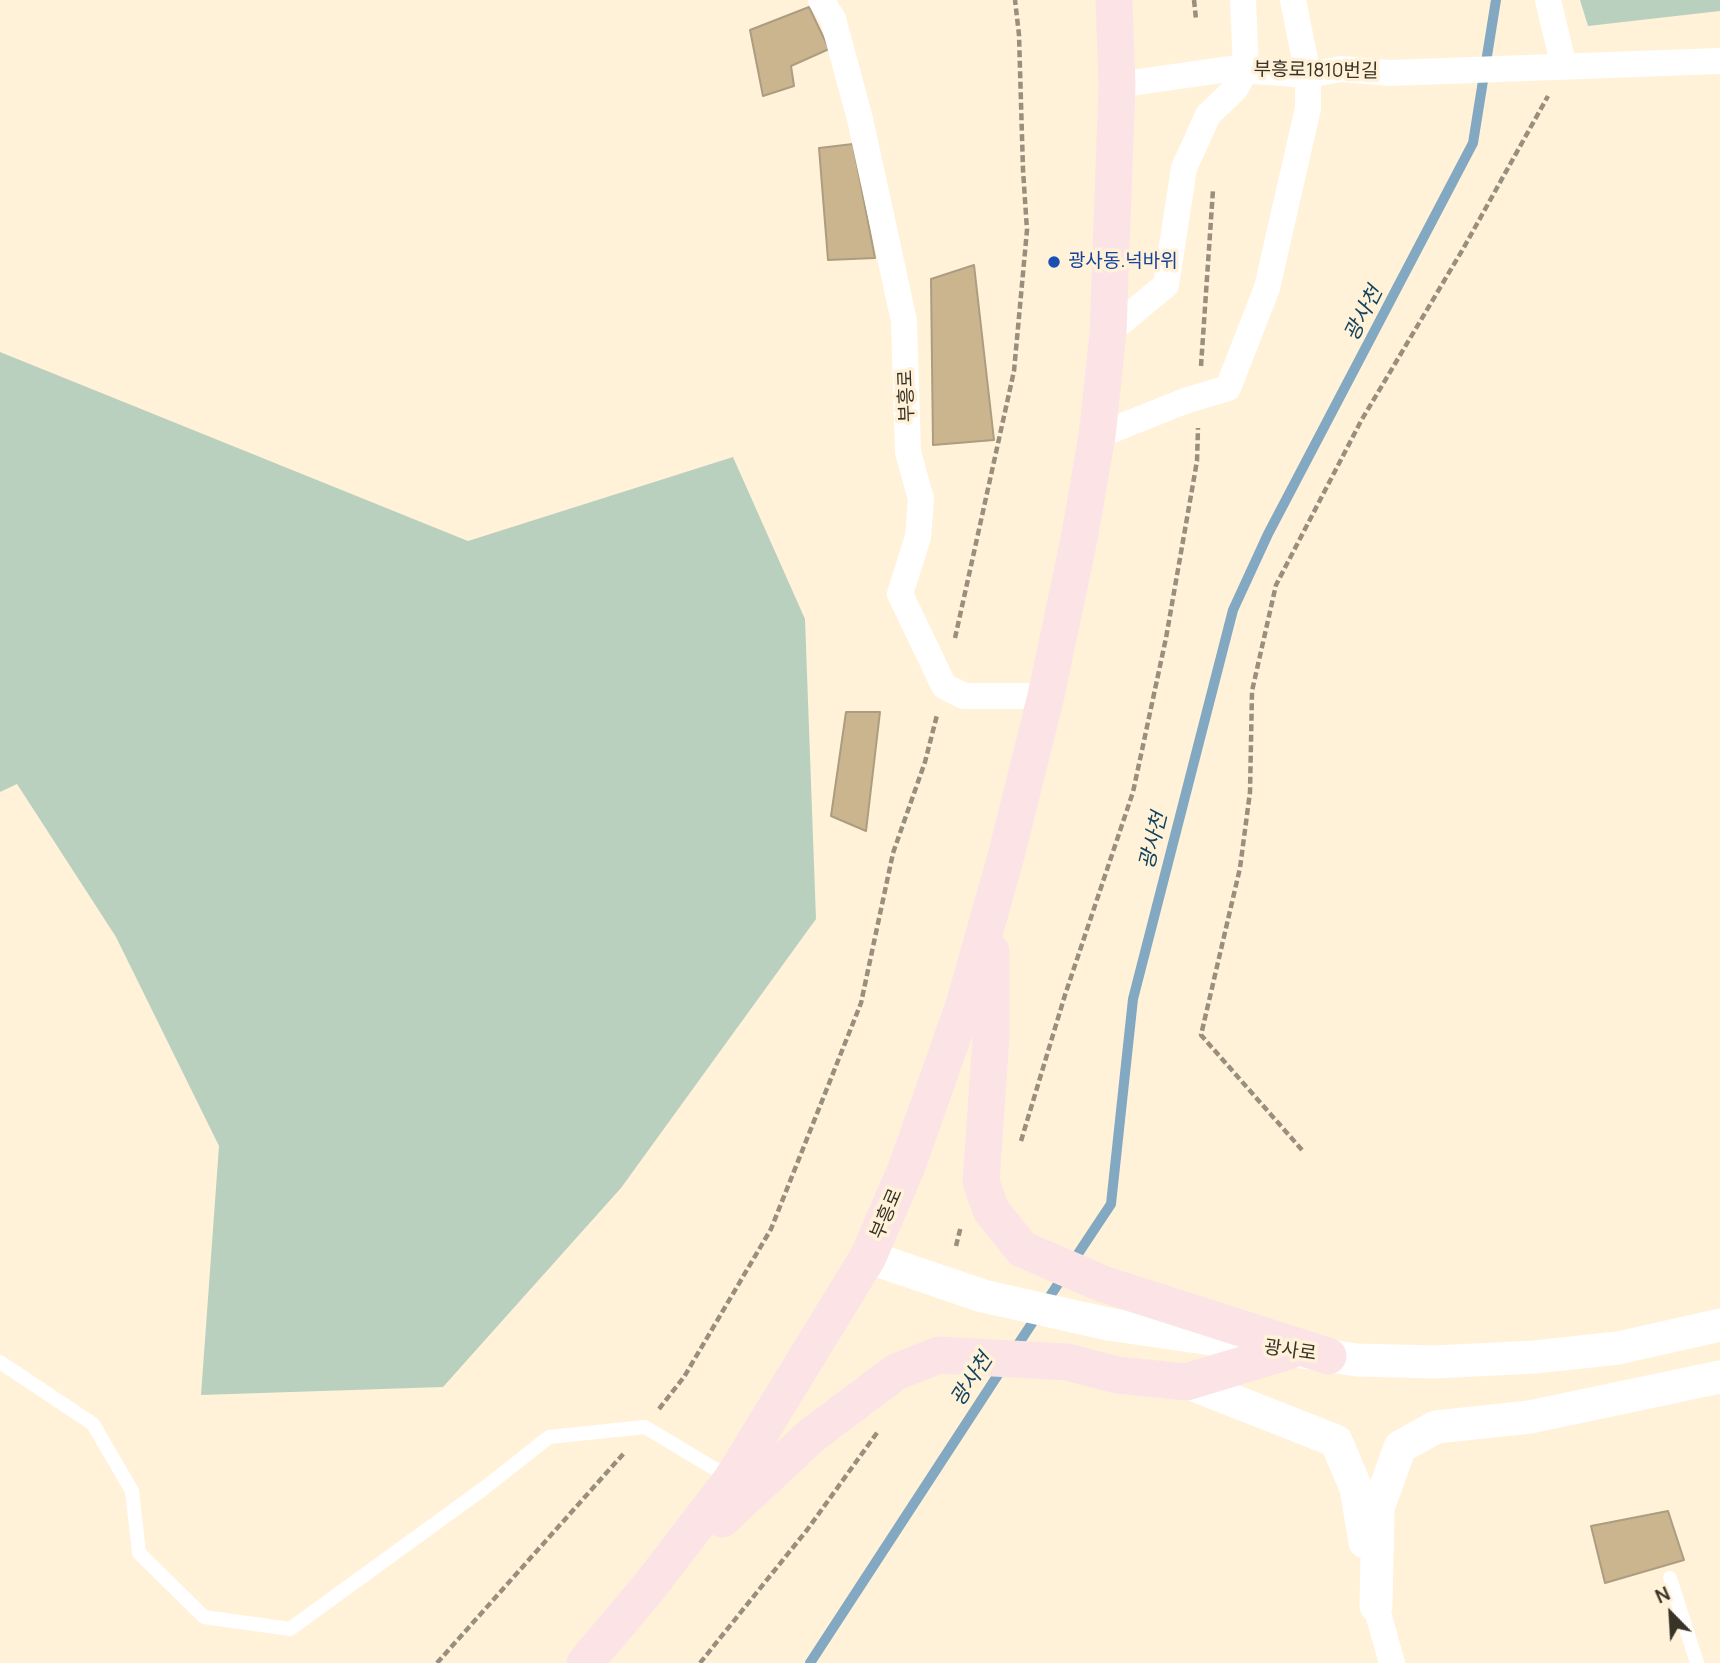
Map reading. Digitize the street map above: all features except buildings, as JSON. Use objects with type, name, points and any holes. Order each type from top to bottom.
[{"type":"main road","name":"부흥로","points":[[584,1663],[649,1587],[732,1479],[868,1257],[906,1169],[964,1005],[1046,696],[1079,539],[1097,436],[1108,332],[1117,85],[1114,0]]},
{"type":"main road","points":[[991,911],[991,1037],[981,1182],[991,1210],[1023,1249],[1103,1284],[1328,1356]]},
{"type":"main road","points":[[649,1587],[812,1435],[898,1370],[939,1355],[1067,1362],[1117,1376],[1186,1382],[1289,1350]]},
{"type":"street","name":"부흥로","points":[[821,0],[833,19],[860,119],[904,321],[908,452],[920,499],[918,537],[901,594],[944,686]]},
{"type":"street","points":[[1108,332],[1166,285],[1184,169],[1208,115],[1235,89],[1246,70],[1243,0]]},
{"type":"street","points":[[1097,436],[1228,388],[1267,288],[1308,108],[1308,75],[1293,0]]},
{"type":"street","points":[[1548,0],[1564,67],[1720,61]]},
{"type":"street","name":"부흥로1810번길","points":[[1117,85],[1228,69],[1308,75],[1341,69],[1390,73],[1564,67]]},
{"type":"street","points":[[944,686],[964,696],[1046,696]]},
{"type":"street","name":"광사로","points":[[868,1257],[983,1296],[1108,1324],[1357,1360],[1435,1362],[1535,1357],[1618,1348],[1720,1325]]},
{"type":"street","points":[[1376,1606],[1378,1508],[1400,1447],[1436,1427],[1530,1416],[1720,1377]]},
{"type":"street","points":[[1186,1382],[1336,1441],[1356,1488],[1376,1606],[1392,1663]]},
{"type":"lane","points":[[0,1362],[93,1424],[132,1491],[139,1553],[204,1617],[290,1629],[550,1437],[645,1427],[732,1479]]},
{"type":"lane","points":[[1670,1578],[1697,1663]]},
{"type":"path","points":[[437,1663],[645,1427],[684,1377],[776,1216],[862,1003],[893,853],[925,762],[944,686],[1014,371],[1027,230],[1019,35],[1015,0]]},
{"type":"path","points":[[1194,0],[1196,19]]},
{"type":"path","points":[[1019,35],[1026,33]]},
{"type":"path","points":[[1302,1150],[1201,1035],[1240,868],[1250,792],[1252,691],[1276,585],[1361,421],[1463,249],[1564,67]]},
{"type":"path","points":[[1020,1150],[1024,1125],[1133,792],[1166,638],[1197,461],[1214,178]]},
{"type":"path","points":[[956,1247],[961,1225]]},
{"type":"path","points":[[701,1663],[807,1530],[880,1429]]},
{"type":"green space","points":[[1580,0],[1720,0],[1720,11],[1588,26]]},
{"type":"green space","points":[[0,352],[468,541],[733,457],[805,619],[816,919],[621,1188],[443,1387],[201,1395],[219,1146],[116,937],[17,784],[0,792]]},
{"type":"waterway","name":"광사천","points":[[1013,1352],[1111,1204],[1133,999],[1233,610],[1268,534],[1473,143],[1496,0]]},
{"type":"waterway","name":"광사천","points":[[810,1663],[1003,1367]]},
{"type":"place","name":"광사동.넉바위","points":[[1054,262]]}]
